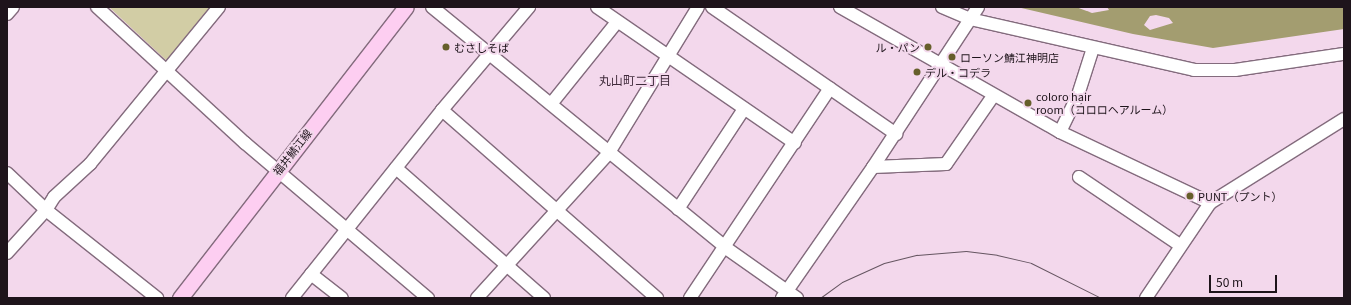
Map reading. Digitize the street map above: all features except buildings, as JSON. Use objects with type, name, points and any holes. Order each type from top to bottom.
[{"type":"main road","name":"福井鯖江線","points":[[180,298],[406,7]]},
{"type":"street","points":[[7,14],[13,7]]},
{"type":"street","points":[[97,7],[166,72],[428,298]]},
{"type":"street","points":[[7,253],[46,210],[54,197],[90,164],[219,7]]},
{"type":"street","points":[[432,7],[551,104],[608,154],[788,296],[896,134],[978,7]]},
{"type":"street","points":[[292,298],[442,110],[529,7]]},
{"type":"street","points":[[597,7],[795,144]]},
{"type":"street","points":[[477,298],[506,263],[608,154],[698,7]]},
{"type":"street","points":[[712,7],[896,134]]},
{"type":"street","points":[[840,7],[992,96],[1060,132],[1210,203]]},
{"type":"street","points":[[942,7],[970,19],[1175,67],[1215,71],[1344,54]]},
{"type":"street","points":[[551,104],[617,22]]},
{"type":"street","points":[[1060,132],[1078,95],[1093,48]]},
{"type":"street","points":[[690,298],[726,248],[830,88]]},
{"type":"street","points":[[874,166],[946,164],[992,96]]},
{"type":"street","points":[[678,209],[744,108]]},
{"type":"street","points":[[442,110],[657,298]]},
{"type":"street","points":[[1146,298],[1180,245],[1210,203],[1342,124]]},
{"type":"street","points":[[396,168],[506,263],[544,298]]},
{"type":"street","points":[[7,173],[46,210],[156,298]]},
{"type":"street","points":[[1079,177],[1180,245]]},
{"type":"street","points":[[311,274],[342,298]]},
{"type":"shaded area","points":[[109,7],[211,7],[167,61]]},
{"type":"shaded area","points":[[1017,7],[1076,7],[1092,13],[1109,10],[1107,7],[1344,7],[1344,29],[1213,48],[1133,34]],"holes":[[[1156,15],[1169,18],[1173,23],[1150,30],[1144,25],[1150,16]]]},
{"type":"tram line","points":[[820,298],[842,282],[884,263],[917,255],[966,251],[997,255],[1031,263],[1101,298]]},
{"type":"place","name":"むさしそば","points":[[446,47]]},
{"type":"place","name":"ル・パン","points":[[928,47]]},
{"type":"place","name":"ローソン鯖江神明店","points":[[952,57]]},
{"type":"place","name":"デル・コデラ","points":[[917,72]]},
{"type":"place","name":"coloro hair room（コロロヘアルーム）","points":[[1028,103]]},
{"type":"place","name":"PUNT（プント）","points":[[1190,196]]},
{"type":"district","name":"丸山町二丁目","points":[[635,80]]}]
